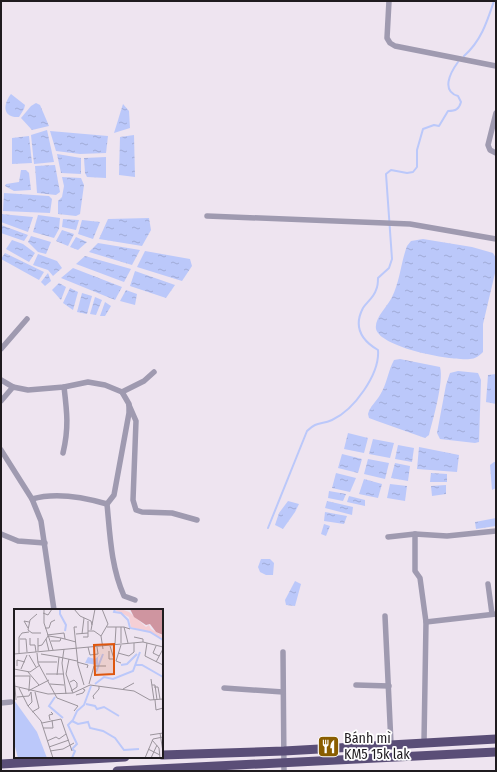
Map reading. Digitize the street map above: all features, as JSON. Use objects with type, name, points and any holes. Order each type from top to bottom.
[{"type":"highway","points":[[163,755],[284,751],[496,739]]},
{"type":"highway","points":[[463,740],[464,753]]},
{"type":"highway","points":[[117,771],[256,763],[284,767],[464,753],[496,752]]},
{"type":"highway","points":[[1,764],[35,760],[88,758]]},
{"type":"street","points":[[389,1],[388,38],[390,43],[395,46],[496,66]]},
{"type":"street","points":[[496,112],[488,145],[490,150],[496,153]]},
{"type":"street","points":[[207,216],[410,224],[496,238]]},
{"type":"street","points":[[1,350],[27,319]]},
{"type":"street","points":[[122,392],[144,381],[154,372]]},
{"type":"street","points":[[1,380],[13,387],[28,390],[64,387],[88,382],[105,385],[122,392],[136,421],[133,500],[136,510],[142,512],[172,513],[197,520]]},
{"type":"street","points":[[1,402],[13,387]]},
{"type":"street","points":[[63,453],[68,434],[64,387]]},
{"type":"street","points":[[128,404],[129,413],[114,495],[107,504],[110,540],[118,584],[124,596],[135,600]]},
{"type":"street","points":[[1,450],[32,499],[41,521],[54,609]]},
{"type":"street","points":[[32,499],[46,495],[87,499],[107,504]]},
{"type":"street","points":[[388,537],[415,534],[447,536],[496,531]]},
{"type":"street","points":[[1,534],[18,541],[45,543]]},
{"type":"street","points":[[415,534],[415,571],[420,578],[426,622],[424,742]]},
{"type":"street","points":[[426,622],[494,614],[488,584]]},
{"type":"street","points":[[385,616],[391,744]]},
{"type":"street","points":[[283,652],[284,767]]},
{"type":"street","points":[[356,685],[388,686]]},
{"type":"street","points":[[224,688],[283,692]]},
{"type":"street","points":[[1,703],[11,702]]},
{"type":"water","points":[[11,94],[25,105],[19,117],[13,117],[7,113],[6,102]]},
{"type":"water","points":[[36,103],[40,105],[49,126],[32,130],[21,118],[31,106]]},
{"type":"water","points":[[123,104],[129,111],[130,128],[114,133]]},
{"type":"water","points":[[47,130],[54,162],[34,164],[31,135]]},
{"type":"water","points":[[50,131],[108,136],[106,153],[80,154],[56,151]]},
{"type":"water","points":[[134,135],[135,177],[119,175],[120,137]]},
{"type":"water","points":[[29,136],[32,163],[12,164],[12,138]]},
{"type":"water","points":[[57,154],[81,158],[81,174],[61,173]]},
{"type":"water","points":[[106,157],[106,178],[87,177],[85,173],[84,158]]},
{"type":"water","points":[[55,165],[60,192],[56,195],[37,193],[35,166]]},
{"type":"water","points":[[21,170],[26,170],[29,173],[31,190],[14,191],[5,186],[6,184],[19,182]]},
{"type":"water","points":[[62,177],[81,178],[84,185],[80,214],[76,216],[58,214],[58,201],[62,197],[64,186]]},
{"type":"water","points":[[4,193],[49,196],[52,199],[50,213],[3,211]]},
{"type":"water","points":[[1,214],[33,217],[28,232],[1,222]]},
{"type":"water","points":[[38,215],[60,218],[59,229],[54,238],[33,232]]},
{"type":"water","points":[[149,218],[151,230],[142,246],[99,239],[108,219]]},
{"type":"water","points":[[63,219],[79,220],[76,230],[62,227]]},
{"type":"water","points":[[82,220],[100,222],[93,239],[78,234]]},
{"type":"water","points":[[1,225],[28,235],[24,241],[1,233]]},
{"type":"water","points":[[62,230],[74,234],[68,246],[56,241]]},
{"type":"water","points":[[31,236],[51,242],[46,254],[38,252],[28,242]]},
{"type":"water","points":[[76,237],[87,242],[78,250],[70,247]]},
{"type":"water","points":[[423,239],[472,247],[493,253],[496,258],[496,269],[483,324],[483,352],[475,358],[448,358],[418,352],[390,342],[381,336],[376,329],[379,316],[395,291],[407,246],[411,241]]},
{"type":"water","points":[[12,240],[23,244],[35,253],[29,262],[6,249]]},
{"type":"water","points":[[98,243],[140,250],[132,265],[89,252]]},
{"type":"water","points":[[145,251],[190,259],[192,266],[182,281],[137,267]]},
{"type":"water","points":[[5,253],[44,272],[39,280],[1,259]]},
{"type":"water","points":[[38,254],[57,261],[62,268],[53,276],[48,270],[33,265]]},
{"type":"water","points":[[85,256],[131,269],[124,282],[76,264]]},
{"type":"water","points":[[73,268],[122,287],[115,300],[61,278]]},
{"type":"water","points":[[135,271],[175,285],[166,298],[130,286]]},
{"type":"water","points":[[48,273],[51,281],[45,286],[41,282]]},
{"type":"water","points":[[59,283],[66,287],[61,300],[52,290]]},
{"type":"water","points":[[70,288],[78,292],[73,310],[63,303]]},
{"type":"water","points":[[126,290],[137,294],[135,305],[120,301]]},
{"type":"water","points":[[82,293],[92,296],[87,314],[77,312]]},
{"type":"water","points":[[95,297],[102,300],[96,315],[90,314]]},
{"type":"water","points":[[105,302],[111,306],[105,316],[100,316]]},
{"type":"water","points":[[400,359],[440,367],[441,382],[438,401],[429,435],[425,438],[369,418],[369,411],[382,391],[394,360]]},
{"type":"water","points":[[458,371],[478,373],[481,380],[479,442],[475,443],[440,439],[437,433],[446,385],[450,373]]},
{"type":"water","points":[[496,374],[496,404],[486,402],[488,375]]},
{"type":"water","points":[[348,433],[368,438],[364,453],[344,449]]},
{"type":"water","points":[[373,439],[394,443],[390,458],[369,454]]},
{"type":"water","points":[[398,445],[414,448],[412,462],[395,459]]},
{"type":"water","points":[[419,447],[459,455],[457,472],[417,469]]},
{"type":"water","points":[[342,454],[362,459],[358,473],[338,468]]},
{"type":"water","points":[[368,459],[389,463],[385,479],[364,474]]},
{"type":"water","points":[[496,462],[496,488],[492,490],[490,465]]},
{"type":"water","points":[[395,463],[410,466],[408,481],[391,478]]},
{"type":"water","points":[[336,473],[356,478],[350,492],[332,488]]},
{"type":"water","points":[[431,473],[447,474],[447,482],[430,482]]},
{"type":"water","points":[[364,479],[382,484],[378,498],[359,494]]},
{"type":"water","points":[[390,484],[407,486],[405,501],[387,498]]},
{"type":"water","points":[[446,485],[446,494],[432,496],[431,486]]},
{"type":"water","points":[[329,491],[346,494],[343,501],[328,498]]},
{"type":"water","points":[[349,496],[365,500],[365,506],[347,502]]},
{"type":"water","points":[[288,501],[299,504],[283,529],[275,525],[279,513]]},
{"type":"water","points":[[327,501],[353,507],[352,515],[325,508]]},
{"type":"water","points":[[325,512],[347,516],[344,524],[324,521]]},
{"type":"water","points":[[496,518],[496,526],[476,529],[475,522]]},
{"type":"water","points":[[324,524],[330,526],[326,536],[321,534]]},
{"type":"water","points":[[261,559],[270,559],[274,563],[273,575],[266,575],[260,572],[258,567]]},
{"type":"water","points":[[295,581],[301,584],[295,606],[286,605],[285,600]]},
{"type":"waterway","points":[[464,56],[479,38],[486,24],[494,1]]},
{"type":"waterway","points":[[268,528],[307,431],[316,424],[332,420],[349,408],[364,390],[375,370],[378,359],[378,350],[363,337],[360,332],[359,321],[363,308],[375,293],[378,286],[378,278],[389,268],[392,259],[386,174],[391,170],[407,173],[413,172],[417,167],[417,150],[423,129],[434,125],[439,126],[448,111],[455,110],[459,106],[461,102],[458,96],[453,94],[448,86],[452,71],[458,62]]},
{"type":"place","name":"Bánh mì KM5 15k lak","points":[[328,746]]}]
